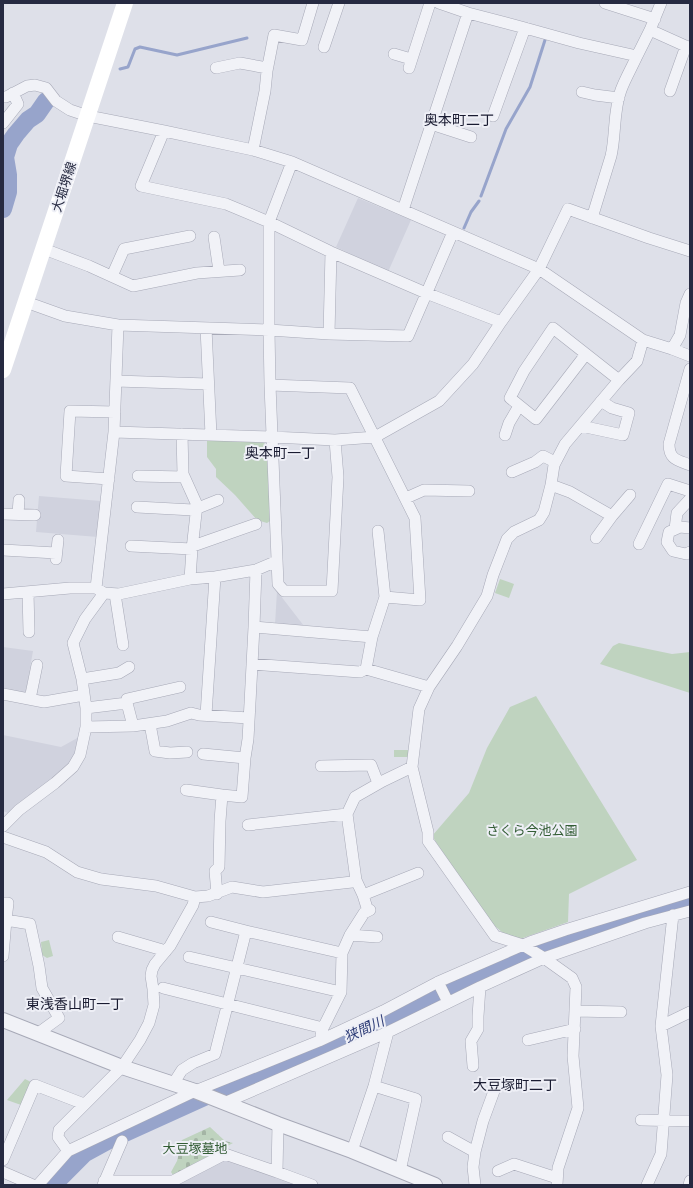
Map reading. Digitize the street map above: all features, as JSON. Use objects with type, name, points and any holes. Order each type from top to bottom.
[{"type":"main road","name":"大堀堺線","points":[[3,370],[8,341],[26,302],[125,3]]},
{"type":"street","points":[[253,150],[266,91],[267,68],[274,35],[302,40],[313,3]]},
{"type":"street","points":[[324,47],[339,3]]},
{"type":"street","points":[[394,54],[410,63],[430,3]]},
{"type":"street","points":[[439,3],[468,13],[579,43],[637,56]]},
{"type":"street","points":[[606,3],[654,19]]},
{"type":"street","points":[[592,218],[612,151],[620,91],[650,30],[661,3]]},
{"type":"street","points":[[403,210],[468,13]]},
{"type":"street","points":[[493,116],[525,28]]},
{"type":"street","points":[[650,30],[688,47],[670,92]]},
{"type":"street","points":[[216,68],[240,63],[267,68]]},
{"type":"street","points":[[3,123],[18,104],[8,95],[27,86],[35,85],[46,88],[56,101],[70,110],[88,116],[253,150],[292,162],[539,269],[643,340],[690,356]]},
{"type":"street","points":[[582,92],[619,98]]},
{"type":"street","points":[[431,124],[471,137]]},
{"type":"street","points":[[164,131],[141,186],[226,204],[426,293],[501,322]]},
{"type":"street","points":[[292,162],[269,222],[270,385],[277,561],[278,584],[284,591],[332,591],[338,477],[335,440]]},
{"type":"street","points":[[114,432],[335,440],[375,437],[438,401],[473,364],[539,269],[568,209],[690,251]]},
{"type":"street","points":[[26,302],[65,316],[118,325],[408,336],[454,232]]},
{"type":"street","points":[[112,276],[124,248],[190,236]]},
{"type":"street","points":[[214,238],[219,271]]},
{"type":"street","points":[[44,249],[89,266],[133,286],[197,273],[240,270]]},
{"type":"street","points":[[329,334],[331,252]]},
{"type":"street","points":[[672,349],[680,335],[686,303],[690,294]]},
{"type":"street","points":[[118,325],[114,432],[109,479],[105,592],[123,646]]},
{"type":"street","points":[[206,328],[211,435]]},
{"type":"street","points":[[586,354],[536,419],[510,398],[524,371],[553,328],[586,354],[619,380]]},
{"type":"street","points":[[498,1171],[514,1164],[557,1182],[558,1168],[578,1108],[573,1056],[576,987],[572,978],[544,958],[523,945],[495,936],[428,841],[428,832],[412,767],[419,709],[429,686],[457,646],[487,596],[493,575],[507,539],[514,532],[539,520],[544,512],[556,462],[565,444],[637,360],[643,340]]},
{"type":"street","points":[[690,369],[669,452],[674,459],[690,466]]},
{"type":"street","points":[[116,380],[208,384]]},
{"type":"street","points":[[270,385],[350,388],[415,518],[420,600],[385,597]]},
{"type":"street","points":[[580,426],[623,436],[629,413],[612,408],[601,401]]},
{"type":"street","points":[[505,435],[509,423],[519,406]]},
{"type":"street","points":[[109,479],[66,476],[70,411],[115,412]]},
{"type":"street","points":[[182,434],[183,474],[197,505],[190,579]]},
{"type":"street","points":[[512,472],[536,462],[543,456],[556,462]]},
{"type":"street","points":[[138,476],[184,477]]},
{"type":"street","points":[[639,544],[668,484],[690,491]]},
{"type":"street","points":[[551,485],[570,492],[612,516]]},
{"type":"street","points":[[406,498],[424,490],[469,491]]},
{"type":"street","points":[[596,538],[630,495]]},
{"type":"street","points":[[674,529],[677,513],[690,499]]},
{"type":"street","points":[[18,500],[18,514]]},
{"type":"street","points":[[136,507],[193,510],[218,500]]},
{"type":"street","points":[[3,514],[35,515]]},
{"type":"street","points":[[131,546],[192,547],[256,524]]},
{"type":"street","points":[[690,528],[680,527],[669,532],[667,542],[673,551],[686,554],[690,552]]},
{"type":"street","points":[[366,669],[372,637],[385,597],[378,531]]},
{"type":"street","points":[[3,550],[56,556],[58,540]]},
{"type":"street","points":[[3,594],[70,588],[119,594],[190,579],[215,577],[256,570],[277,561]]},
{"type":"street","points":[[186,790],[242,797],[248,739],[256,570]]},
{"type":"street","points":[[206,715],[215,577]]},
{"type":"street","points":[[28,592],[29,632]]},
{"type":"street","points":[[3,826],[19,810],[55,783],[73,767],[80,755],[86,727],[86,708],[82,679],[73,643],[85,619],[105,592]]},
{"type":"street","points":[[254,627],[372,637]]},
{"type":"street","points":[[252,664],[360,672],[366,669],[429,686]]},
{"type":"street","points":[[30,699],[37,665]]},
{"type":"street","points":[[82,679],[119,673],[129,667]]},
{"type":"street","points":[[133,726],[127,699],[180,687]]},
{"type":"street","points":[[3,694],[44,702],[84,695]]},
{"type":"street","points":[[86,708],[127,703]]},
{"type":"street","points":[[86,727],[133,726],[150,724],[167,721],[191,713],[199,715],[249,718]]},
{"type":"street","points":[[150,724],[155,750],[170,753],[187,752]]},
{"type":"street","points":[[203,754],[245,758]]},
{"type":"street","points":[[321,766],[371,765],[378,783]]},
{"type":"street","points":[[319,1041],[323,1028],[341,992],[342,953],[350,935],[368,909],[356,880],[347,814],[355,797],[378,783],[412,767]]},
{"type":"street","points":[[217,894],[215,871],[219,867],[222,795]]},
{"type":"street","points":[[248,825],[347,814]]},
{"type":"street","points":[[3,838],[46,852],[77,872],[101,879],[156,886],[195,897],[217,894],[232,887],[263,892],[352,882],[356,880]]},
{"type":"street","points":[[363,895],[418,873]]},
{"type":"street","points":[[38,1185],[68,1151],[197,1092],[319,1041],[438,982],[523,945],[565,930],[690,892]]},
{"type":"street","points":[[68,1151],[58,1137],[59,1130],[122,1067],[140,1040],[149,1023],[154,1005],[151,976],[152,970],[166,951],[193,905],[195,897]]},
{"type":"street","points":[[3,903],[8,903],[3,956]]},
{"type":"street","points":[[220,1101],[388,1032],[448,1002],[544,958],[646,923],[690,911]]},
{"type":"street","points":[[647,1185],[660,1154],[667,1075],[661,1026],[673,915]]},
{"type":"street","points":[[6,920],[30,924],[42,988],[59,1018],[37,1034]]},
{"type":"street","points":[[211,922],[246,932],[342,953]]},
{"type":"street","points":[[173,1084],[182,1070],[187,1066],[193,1062],[215,1054],[246,932]]},
{"type":"street","points":[[350,935],[377,937]]},
{"type":"street","points":[[118,937],[166,951]]},
{"type":"street","points":[[189,957],[341,992]]},
{"type":"street","points":[[438,982],[448,1002]]},
{"type":"street","points":[[473,1066],[471,1041],[478,1028],[480,987]]},
{"type":"street","points":[[163,988],[323,1028]]},
{"type":"street","points":[[576,1011],[622,1012]]},
{"type":"street","points":[[661,1026],[690,1012]]},
{"type":"street","points":[[3,1020],[122,1067],[197,1092],[352,1151],[435,1185]]},
{"type":"street","points":[[528,1040],[575,1029]]},
{"type":"street","points":[[352,1151],[374,1086],[388,1032]]},
{"type":"street","points":[[475,1185],[473,1166],[475,1152],[483,1121],[497,1083]]},
{"type":"street","points":[[3,1160],[6,1144],[35,1085],[84,1104]]},
{"type":"street","points":[[374,1086],[416,1099],[400,1171]]},
{"type":"street","points":[[641,1120],[690,1121]]},
{"type":"street","points":[[277,1172],[278,1124]]},
{"type":"street","points":[[448,1137],[475,1152]]},
{"type":"street","points":[[122,1141],[104,1183],[173,1181],[225,1154],[312,1185]]},
{"type":"street","points":[[3,1172],[33,1185]]},
{"type":"street","points":[[689,1185],[690,1181]]},
{"type":"shaded area","points":[[358,198],[411,220],[388,272],[336,247]]},
{"type":"shaded area","points":[[39,496],[101,501],[98,537],[36,532]]},
{"type":"shaded area","points":[[277,591],[304,626],[275,625]]},
{"type":"shaded area","points":[[3,647],[33,651],[26,691],[23,693],[13,692],[7,688],[3,688]]},
{"type":"shaded area","points":[[3,735],[61,747],[81,736],[70,765],[8,813],[3,811]]},
{"type":"shaded area","points":[[226,1159],[297,1185],[176,1185]]},
{"type":"green space","points":[[207,440],[263,442],[267,446],[270,521],[267,523],[257,520],[235,495],[216,477],[216,469],[207,457]]},
{"type":"green space","points":[[500,579],[514,584],[509,598],[495,593]]},
{"type":"green space","points":[[619,643],[672,654],[690,652],[690,693],[600,664],[613,646]]},
{"type":"green space","name":"さくら今池公園","points":[[536,696],[637,860],[569,894],[568,922],[520,939],[503,933],[489,921],[432,836],[469,793],[487,748],[510,707]]},
{"type":"green space","points":[[394,750],[411,750],[410,757],[394,757]]},
{"type":"green space","points":[[49,940],[53,956],[47,958],[42,955],[41,942]]},
{"type":"green space","points":[[25,1079],[31,1082],[21,1105],[7,1100]]},
{"type":"green space","name":"大豆塚墓地","points":[[210,1127],[225,1141],[233,1143],[173,1175],[171,1172],[177,1161],[182,1140]]},
{"type":"waterway","points":[[120,69],[128,67],[135,49],[140,47],[177,55],[247,38]]},
{"type":"waterway","points":[[481,196],[506,129],[530,87],[545,40]]},
{"type":"waterway","points":[[3,209],[8,192],[8,175],[5,157],[9,144],[28,120],[37,114],[46,101]]},
{"type":"waterway","points":[[464,228],[471,212],[479,201]]},
{"type":"waterway","name":"狭間川","points":[[53,1185],[85,1153],[107,1141],[235,1083],[322,1049],[523,956],[630,916],[690,900]]},
{"type":"district","name":"奥本町二丁","points":[[459,120]]},
{"type":"district","name":"奥本町一丁","points":[[280,453]]},
{"type":"district","name":"東浅香山町一丁","points":[[75,1004]]},
{"type":"district","name":"大豆塚町二丁","points":[[515,1085]]}]
